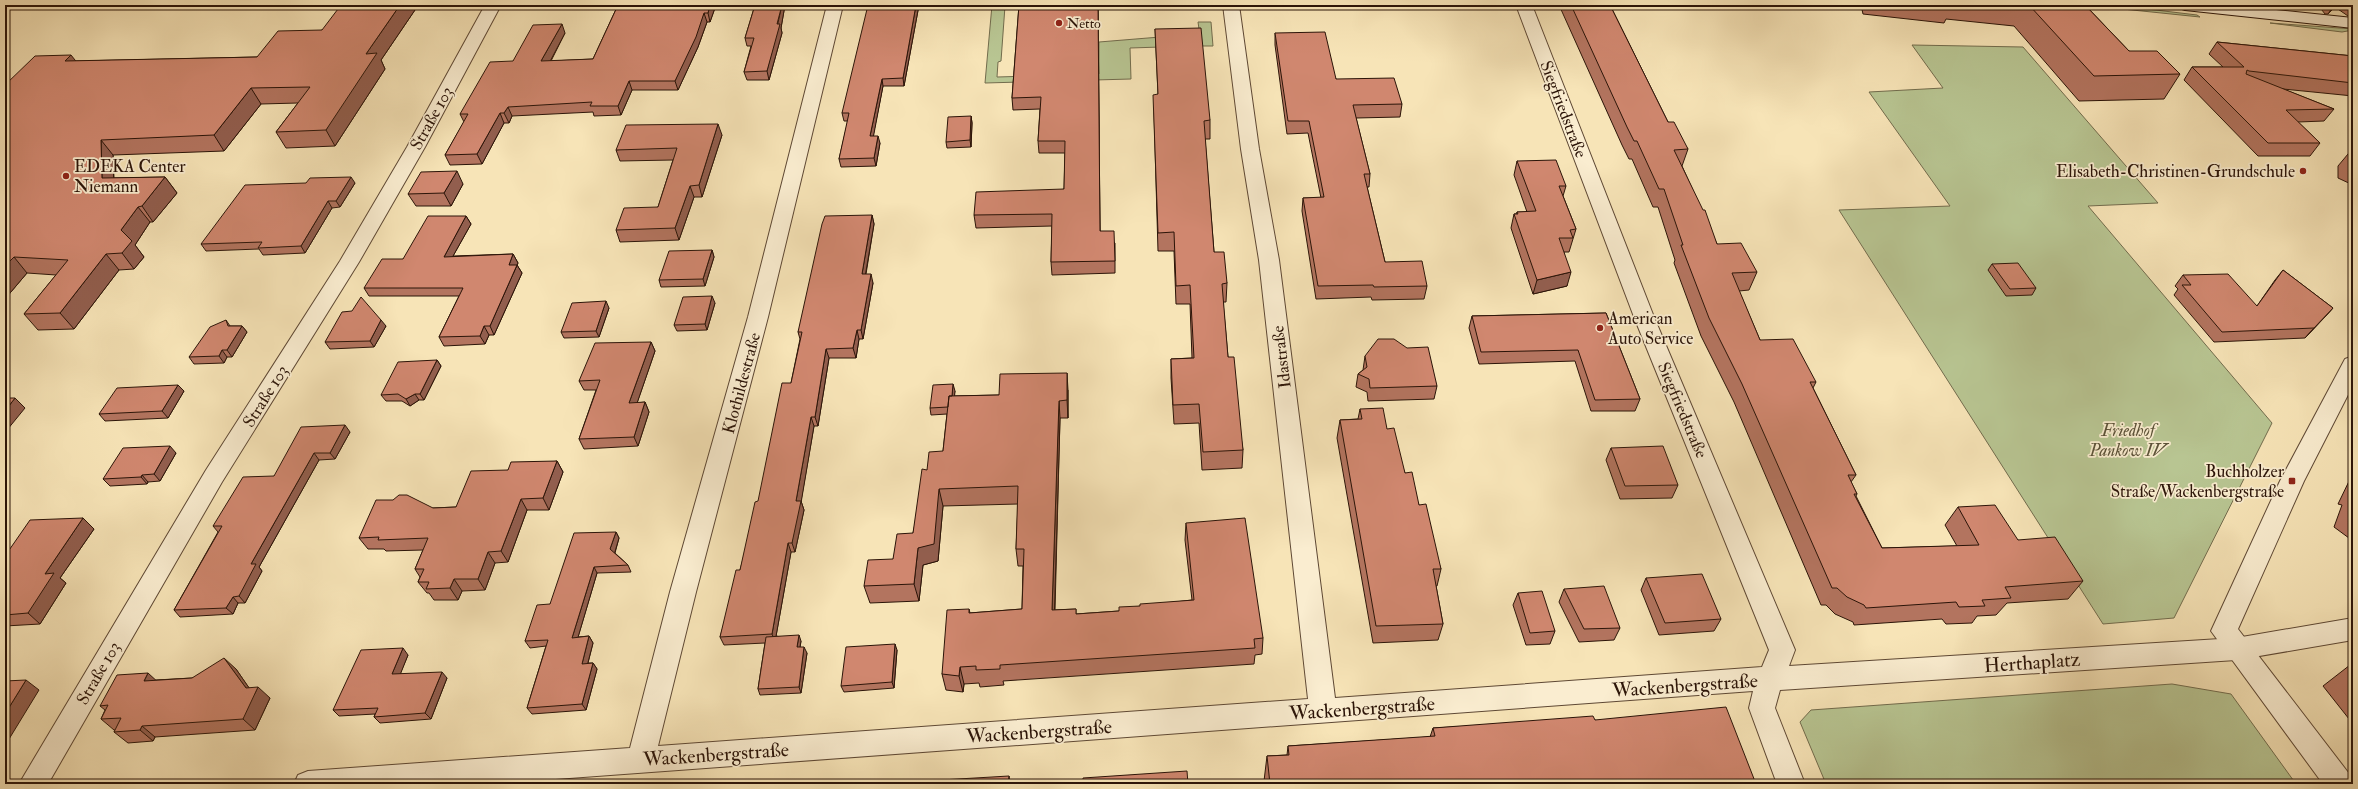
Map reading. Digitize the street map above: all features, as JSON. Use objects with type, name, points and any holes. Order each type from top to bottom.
[{"type":"street","name":"Straße 103","points":[[33,784],[214,476],[349,262],[416,147],[493,5]]},
{"type":"street","name":"Klothildestraße","points":[[641,760],[683,592],[758,317],[835,5]]},
{"type":"street","name":"Idastraße","points":[[1231,5],[1250,149],[1269,260],[1323,711]]},
{"type":"street","name":"Siegfriedstraße","points":[[1524,5],[1644,317],[1782,650],[1770,679]]},
{"type":"street","points":[[2185,5],[2353,22]]},
{"type":"street","points":[[2340,784],[2236,649],[2224,631],[2292,481],[2353,364]]},
{"type":"street","points":[[2236,649],[2353,629]]},
{"type":"street","name":"Herthaplatz","points":[[1770,679],[2236,649]]},
{"type":"street","name":"Wackenbergstraße","points":[[308,784],[1770,679]]},
{"type":"street","points":[[1770,679],[1762,708],[1791,784]]},
{"type":"green space","points":[[992,5],[1005,6],[1001,61],[998,62],[997,77],[1099,74],[1099,42],[1160,37],[1161,47],[1130,48],[1131,79],[985,83]]},
{"type":"green space","points":[[2114,5],[2197,15],[2200,17],[2113,8]]},
{"type":"green space","points":[[1198,22],[1211,22],[1213,46],[1193,46],[1200,36]]},
{"type":"green space","points":[[2270,23],[2353,29],[2353,30],[2342,32]]},
{"type":"green space","name":"Friedhof Pankow IV","points":[[1912,45],[2023,47],[2158,203],[2088,206],[2272,423],[2174,618],[2103,624],[1839,210],[1950,206],[1869,92],[1943,88]]},
{"type":"green space","points":[[2172,684],[2231,694],[2296,784],[1826,784],[1800,722],[1811,710]]},
{"type":"building","points":[[341,5],[400,5],[366,54],[377,53],[326,130],[276,132],[310,87],[251,88],[214,135],[101,140],[102,178],[165,177],[142,206],[138,207],[121,230],[132,241],[122,253],[106,254],[60,313],[24,314],[68,260],[14,257],[5,266],[5,97],[8,94],[5,94],[5,85],[35,56],[71,55],[65,61],[257,57],[278,31],[322,30]]},
{"type":"building","points":[[618,5],[710,5],[708,13],[704,13],[696,37],[675,81],[629,81],[618,106],[590,106],[592,102],[508,107],[504,113],[500,113],[477,154],[445,155],[468,114],[460,114],[490,62],[513,61],[533,25],[562,24],[541,61],[593,59]]},
{"type":"building","points":[[755,5],[782,5],[777,24],[780,24],[767,71],[744,72],[754,38],[745,38]]},
{"type":"building","points":[[868,5],[916,5],[903,78],[882,79],[870,136],[878,136],[874,158],[839,159],[849,113],[842,113]]},
{"type":"building","points":[[1019,5],[1098,5],[1100,231],[1114,231],[1115,261],[1051,262],[1052,214],[974,215],[976,192],[1064,189],[1065,141],[1038,141],[1041,97],[1012,98]]},
{"type":"building","points":[[1571,5],[1610,5],[1668,122],[1674,122],[1688,149],[1674,150],[1703,210],[1705,210],[1717,244],[1741,243],[1757,272],[1732,273],[1760,340],[1793,339],[1816,382],[1810,382],[1856,475],[1848,475],[1857,494],[1854,494],[1882,548],[1979,545],[1958,507],[1995,505],[2018,540],[2055,537],[2083,581],[2005,587],[2011,598],[1982,600],[1985,606],[1959,607],[1956,602],[1866,608],[1864,605],[1847,597],[1837,588],[1832,588],[1742,384],[1709,318],[1681,245],[1683,245],[1664,189],[1659,189],[1637,141],[1634,141]]},
{"type":"building","points":[[2029,5],[2085,5],[2129,51],[2157,51],[2180,74],[2094,76]]},
{"type":"building","points":[[1201,28],[1210,120],[1204,121],[1214,252],[1224,252],[1227,283],[1222,284],[1228,357],[1234,357],[1243,450],[1203,452],[1199,404],[1173,405],[1171,359],[1194,358],[1190,285],[1176,286],[1174,232],[1158,233],[1153,95],[1158,94],[1155,29]]},
{"type":"building","points":[[1325,32],[1336,79],[1394,78],[1402,104],[1353,105],[1370,174],[1364,174],[1385,262],[1422,261],[1427,286],[1318,286],[1303,198],[1324,197],[1309,121],[1288,121],[1275,33]]},
{"type":"building","points":[[2217,42],[2353,56],[2353,83],[2247,70],[2246,74],[2334,109],[2286,110],[2320,143],[2268,143],[2192,67],[2244,67]]},
{"type":"building","points":[[971,116],[970,140],[946,142],[948,117]]},
{"type":"building","points":[[718,124],[699,185],[690,186],[675,228],[616,230],[624,208],[658,207],[677,148],[616,150],[626,125]]},
{"type":"building","points":[[1556,160],[1566,186],[1559,186],[1576,229],[1570,230],[1573,238],[1559,238],[1571,272],[1537,280],[1514,214],[1518,214],[1517,212],[1536,211],[1517,161]]},
{"type":"building","points":[[457,171],[444,193],[408,194],[421,172]]},
{"type":"building","points":[[351,177],[336,201],[328,201],[301,246],[258,248],[262,242],[201,244],[245,185],[306,183],[310,178]]},
{"type":"building","points":[[872,215],[862,274],[871,274],[861,330],[857,330],[853,348],[826,349],[815,417],[811,417],[796,501],[801,501],[792,543],[788,543],[772,634],[720,637],[736,570],[740,570],[755,502],[758,501],[782,383],[791,383],[802,332],[798,332],[822,224],[825,216]]},
{"type":"building","points":[[428,216],[466,216],[444,257],[513,254],[509,265],[517,265],[490,326],[484,326],[480,336],[439,337],[463,288],[364,288],[382,259],[403,259]]},
{"type":"building","points":[[712,250],[703,279],[659,280],[669,251]]},
{"type":"building","points":[[2018,263],[2036,288],[2010,289],[1992,264]]},
{"type":"building","points":[[2283,270],[2333,308],[2314,328],[2222,332],[2182,285],[2191,285],[2183,275],[2228,274],[2257,306]]},
{"type":"building","points":[[712,296],[705,324],[674,325],[683,297]]},
{"type":"building","points":[[361,297],[381,320],[370,341],[325,342],[342,312],[352,311]]},
{"type":"building","points":[[606,301],[596,331],[561,332],[572,303]]},
{"type":"building","points":[[1606,313],[1640,399],[1595,400],[1578,350],[1481,352],[1472,316]]},
{"type":"building","points":[[226,320],[228,326],[242,326],[227,350],[222,350],[219,356],[189,357],[210,327]]},
{"type":"building","points":[[1378,339],[1394,339],[1407,348],[1428,347],[1437,386],[1370,388],[1369,379],[1358,374],[1367,367],[1365,356]]},
{"type":"building","points":[[651,342],[629,403],[645,402],[634,437],[579,439],[600,380],[579,381],[595,343]]},
{"type":"building","points":[[437,360],[420,394],[415,394],[406,399],[398,394],[381,395],[398,362]]},
{"type":"building","points":[[1067,373],[1067,400],[1059,401],[1052,610],[1076,609],[1076,614],[1119,611],[1119,607],[1194,600],[1186,523],[1245,518],[1263,638],[1254,639],[1255,648],[1000,665],[1000,669],[976,670],[976,666],[960,667],[959,676],[942,674],[947,610],[969,609],[969,613],[1022,609],[1024,549],[1016,549],[1018,486],[939,489],[934,544],[918,548],[914,584],[864,586],[868,560],[893,559],[897,534],[913,533],[922,469],[927,470],[929,452],[943,451],[949,396],[999,395],[1000,374]]},
{"type":"building","points":[[953,384],[952,396],[949,396],[948,407],[930,408],[933,385]]},
{"type":"building","points":[[178,385],[162,411],[99,414],[117,388]]},
{"type":"building","points":[[5,398],[15,398],[5,411]]},
{"type":"building","points":[[1383,408],[1387,429],[1394,428],[1405,473],[1412,472],[1419,505],[1426,504],[1441,569],[1433,569],[1443,624],[1376,626],[1340,420],[1362,419],[1360,409]]},
{"type":"building","points":[[345,425],[330,453],[314,453],[251,564],[256,564],[239,596],[233,597],[226,608],[174,610],[222,526],[213,526],[243,477],[274,476],[301,427]]},
{"type":"building","points":[[170,446],[154,474],[142,475],[141,477],[103,479],[123,448]]},
{"type":"building","points":[[1663,446],[1678,485],[1625,486],[1611,448]]},
{"type":"building","points":[[557,461],[543,498],[521,499],[501,551],[488,552],[478,579],[454,579],[450,588],[426,589],[429,582],[418,582],[424,569],[415,569],[428,538],[378,540],[379,537],[359,538],[376,500],[393,500],[399,495],[407,495],[433,508],[456,507],[471,471],[508,470],[511,462]]},
{"type":"building","points":[[83,518],[45,574],[54,573],[28,613],[5,615],[5,556],[30,520]]},
{"type":"building","points":[[616,532],[610,549],[628,565],[594,567],[572,638],[589,636],[582,664],[593,663],[582,704],[527,708],[548,640],[525,641],[537,605],[550,604],[574,533]]},
{"type":"building","points":[[1702,574],[1721,619],[1665,623],[1646,578]]},
{"type":"building","points":[[1604,586],[1620,628],[1584,629],[1564,589]]},
{"type":"building","points":[[1542,591],[1555,631],[1530,633],[1518,593]]},
{"type":"building","points":[[799,635],[797,647],[804,647],[799,687],[758,689],[766,637]]},
{"type":"building","points":[[895,644],[892,682],[841,686],[846,647]]},
{"type":"building","points":[[403,648],[392,674],[442,672],[425,713],[374,717],[378,708],[333,710],[361,650]]},
{"type":"building","points":[[224,658],[246,688],[258,687],[243,719],[142,726],[140,730],[114,732],[121,718],[101,719],[108,705],[100,706],[117,675],[148,673],[144,681],[192,678]]},
{"type":"building","points":[[26,680],[5,714],[5,681]]},
{"type":"building","points":[[1726,707],[1756,784],[1270,784],[1267,756],[1289,755],[1288,746],[1435,736],[1433,728],[1593,716],[1595,720]]},
{"type":"building","points":[[1187,771],[1188,784],[1083,784],[1083,778]]},
{"type":"building","points":[[1009,776],[1008,784],[873,784]]},
{"type":"place","name":"Netto","points":[[1059,23]]},
{"type":"place","name":"Elisabeth-Christinen-Grundschule","points":[[2303,171]]},
{"type":"place","name":"EDEKA Center Niemann","points":[[66,176]]},
{"type":"place","name":"American Auto Service","points":[[1600,328]]},
{"type":"place","name":"Buchholzer Straße/Wackenbergstraße","points":[[2292,481]]}]
